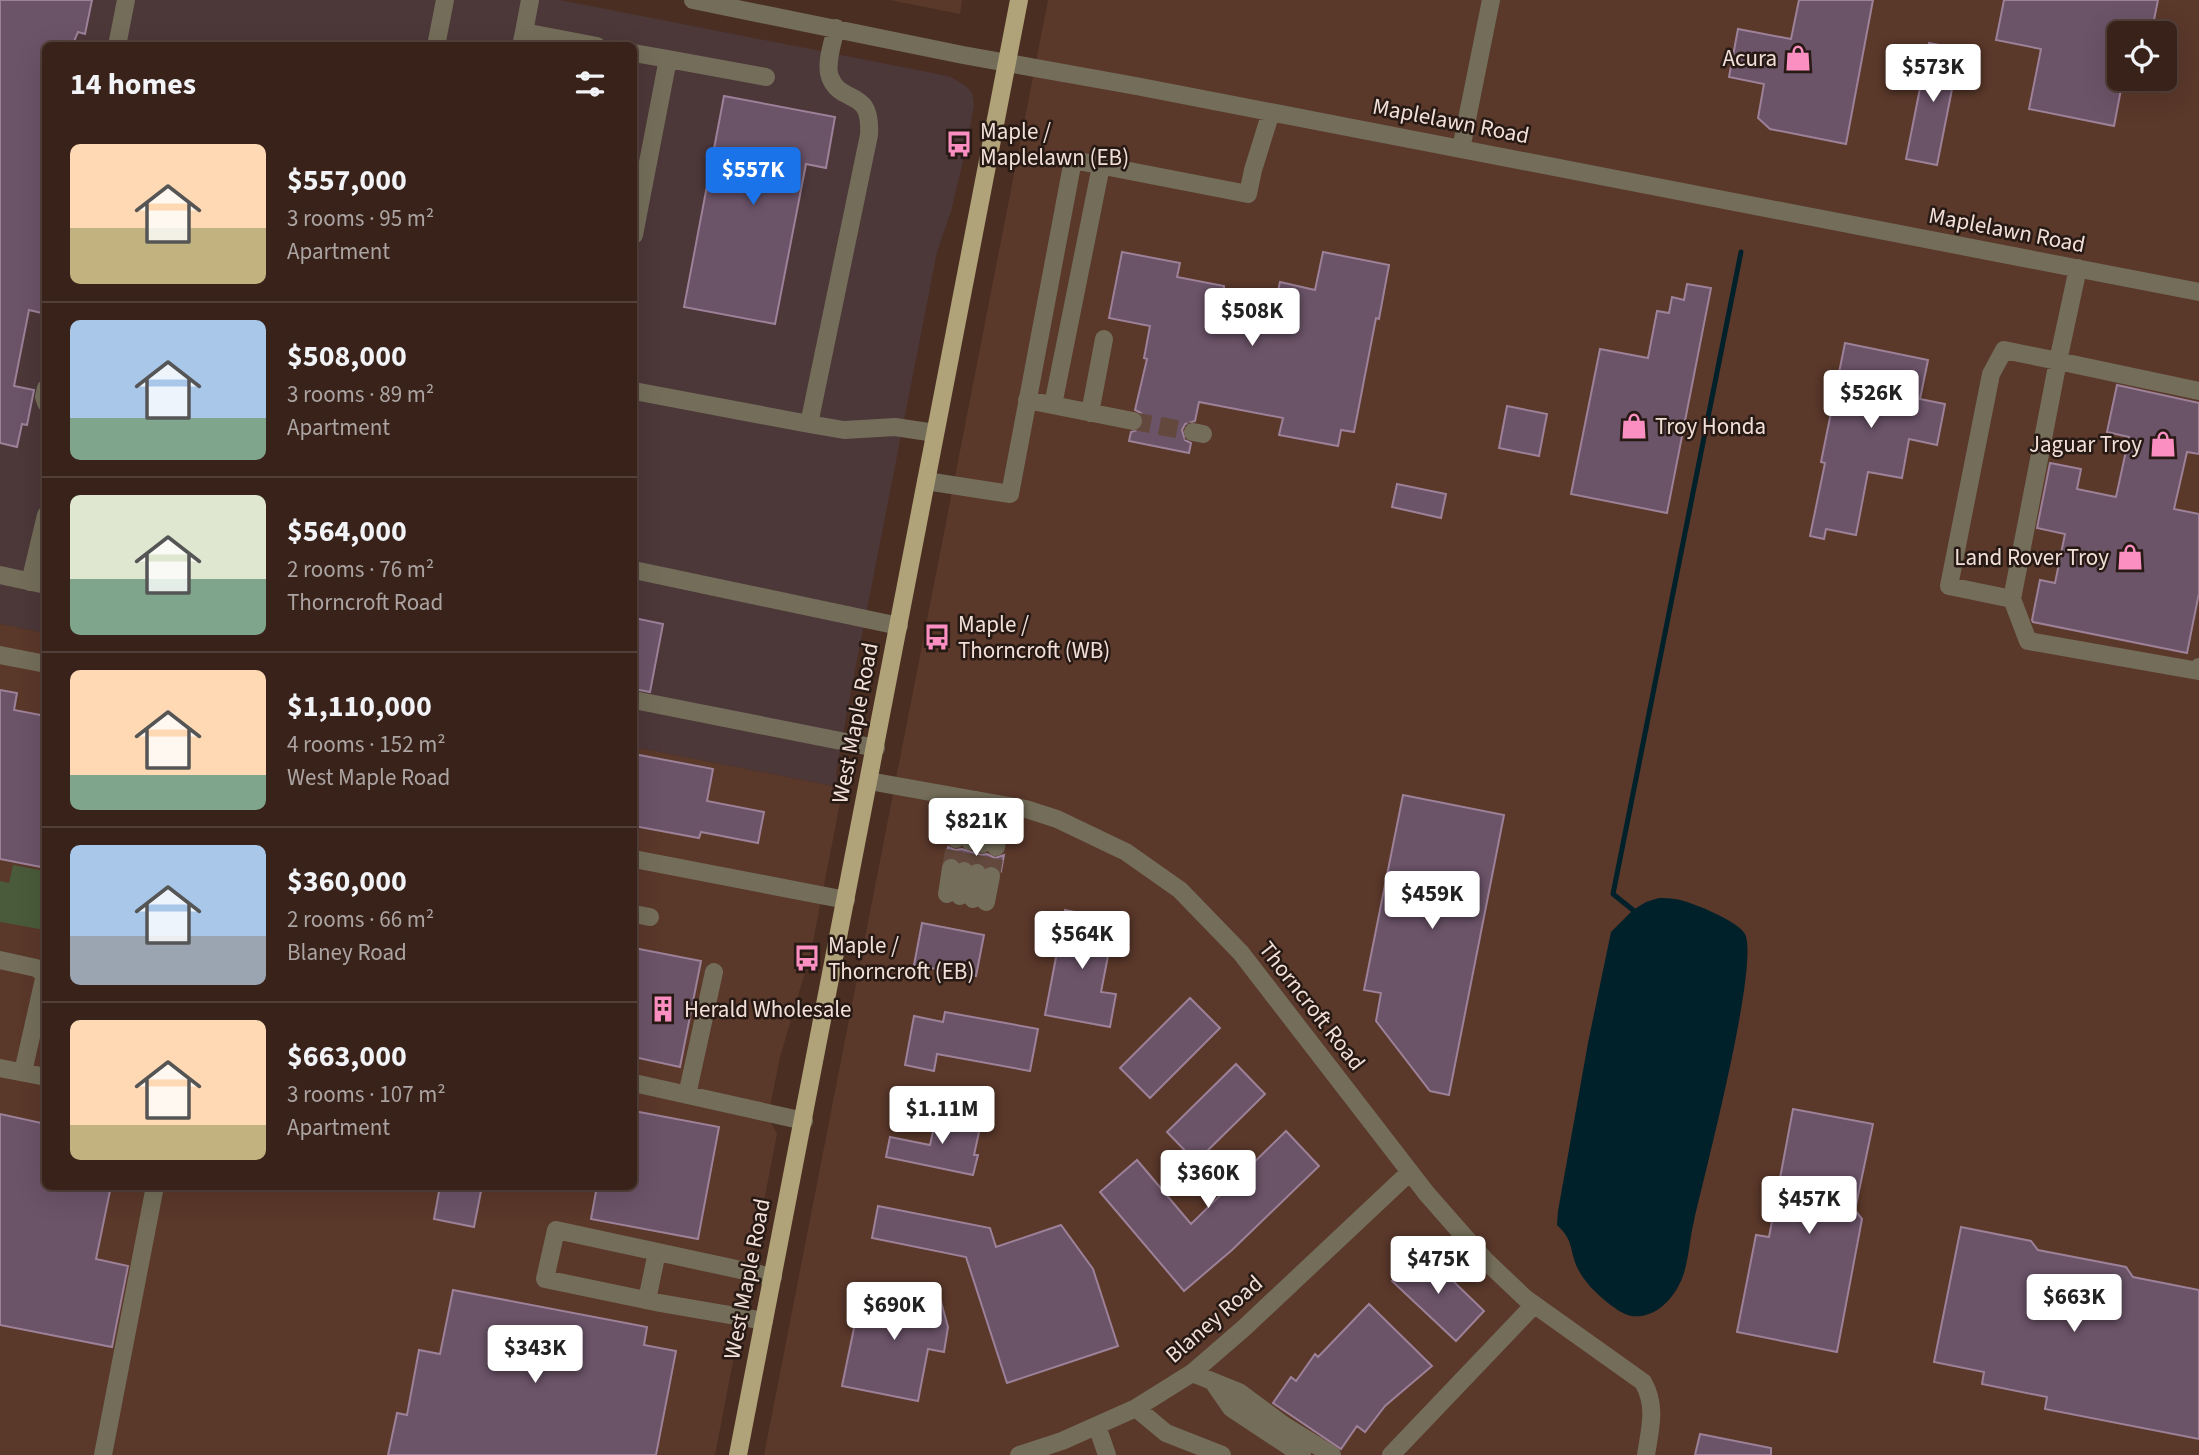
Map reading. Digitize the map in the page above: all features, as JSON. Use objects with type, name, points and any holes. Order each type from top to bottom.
[{"type":"main road","name":"West Maple Road","points":[[743,1454],[764,1321],[1019,0]]},
{"type":"street","points":[[118,42],[126,0]]},
{"type":"street","points":[[437,42],[445,0]]},
{"type":"street","points":[[530,0],[523,39],[560,42]]},
{"type":"street","name":"Maplelawn Road","points":[[693,0],[2199,292]]},
{"type":"street","points":[[1461,149],[1491,0]]},
{"type":"street","points":[[809,424],[869,135],[870,118],[862,103],[838,90],[829,75],[835,28]]},
{"type":"street","points":[[637,53],[766,78]]},
{"type":"street","points":[[637,219],[668,59]]},
{"type":"street","points":[[926,481],[1010,494],[1073,160],[1248,194],[1271,111]]},
{"type":"street","points":[[1053,405],[1101,166]]},
{"type":"street","points":[[2078,268],[2012,599],[2028,641],[2198,671],[2199,667]]},
{"type":"street","points":[[1090,412],[1104,339]]},
{"type":"street","points":[[2012,599],[1949,586],[1991,374],[2004,350],[2199,391]]},
{"type":"street","points":[[637,392],[844,430],[895,427],[935,433]]},
{"type":"street","points":[[1027,400],[1133,421]]},
{"type":"street","points":[[0,575],[38,583],[42,549]]},
{"type":"street","points":[[637,570],[899,626]]},
{"type":"street","points":[[0,655],[42,663]]},
{"type":"street","points":[[637,701],[876,748]]},
{"type":"street","name":"Thorncroft Road","points":[[869,781],[984,801],[1057,819],[1104,840],[1147,865],[1180,890],[1241,953],[1410,1172],[1485,1260],[1534,1305],[1643,1382],[1653,1406],[1646,1455]]},
{"type":"street","points":[[984,801],[976,843],[984,801]]},
{"type":"street","points":[[637,860],[846,900]]},
{"type":"street","points":[[971,872],[966,898],[971,872]]},
{"type":"street","points":[[0,960],[36,968],[42,972]]},
{"type":"street","points":[[687,1095],[714,972]]},
{"type":"street","points":[[23,1072],[42,988]]},
{"type":"street","points":[[0,1068],[42,1076]]},
{"type":"street","points":[[637,1084],[804,1121]]},
{"type":"street","name":"Blaney Road","points":[[1019,1455],[1062,1441],[1136,1408],[1192,1373],[1244,1328],[1410,1172]]},
{"type":"street","points":[[103,1455],[154,1190]]},
{"type":"street","points":[[764,1321],[545,1279],[556,1230],[773,1277]]},
{"type":"street","points":[[648,1300],[657,1252]]},
{"type":"street","points":[[1391,1455],[1534,1305]]},
{"type":"street","points":[[1192,1373],[1239,1392],[1285,1426],[1332,1455]]},
{"type":"street","points":[[1213,1382],[1231,1408],[1302,1455]]},
{"type":"street","points":[[1136,1408],[1166,1433],[1222,1455]]},
{"type":"street","points":[[1097,1426],[1107,1455]]},
{"type":"shaded area","points":[[0,0],[560,0],[951,77],[972,93],[974,105],[967,145],[951,211],[937,252],[850,696],[836,774],[838,787],[637,748],[637,42],[42,42],[42,632],[0,624]]},
{"type":"shaded area","points":[[890,0],[962,0],[960,14]]},
{"type":"shaded area","points":[[1048,0],[2199,0],[2199,1455],[764,1455]]},
{"type":"shaded area","points":[[0,624],[42,632],[42,1190],[637,1190],[637,748],[838,787],[840,803],[811,952],[780,1057],[768,1117],[777,1134],[715,1455],[0,1455]]},
{"type":"green space","points":[[13,865],[42,870],[42,929],[0,922],[0,881],[9,883]]},
{"type":"water","points":[[1659,898],[1691,903],[1733,923],[1745,934],[1748,953],[1738,1026],[1683,1276],[1672,1297],[1660,1308],[1647,1315],[1631,1316],[1608,1303],[1586,1282],[1577,1267],[1569,1240],[1557,1225],[1588,1043],[1611,932],[1633,910]]},
{"type":"building","points":[[0,0],[92,0],[85,34],[78,32],[74,42],[42,42],[42,313],[29,310],[14,386],[34,390],[27,425],[22,424],[17,447],[0,443]]},
{"type":"building","name":"Acura","points":[[1799,0],[1873,0],[1846,144],[1770,129],[1758,118],[1764,84],[1729,77],[1738,29],[1791,39]]},
{"type":"building","points":[[2004,0],[2158,0],[2154,21],[2107,21],[2107,91],[2121,91],[2114,126],[2029,109],[2041,49],[1996,40]]},
{"type":"building","points":[[1929,43],[1960,49],[1937,165],[1906,159]]},
{"type":"building","points":[[724,96],[835,117],[826,168],[806,164],[775,324],[684,307]]},
{"type":"building","points":[[1122,252],[1180,263],[1177,277],[1276,300],[1280,282],[1315,290],[1323,252],[1389,265],[1354,432],[1341,430],[1338,446],[1279,435],[1283,418],[1199,402],[1195,421],[1185,424],[1182,430],[1185,440],[1191,443],[1189,453],[1129,441],[1131,432],[1141,429],[1144,423],[1141,413],[1135,410],[1147,359],[1144,358],[1150,326],[1109,318]]},
{"type":"building","name":"Troy Honda","points":[[1687,284],[1711,288],[1667,513],[1571,494],[1600,349],[1648,358],[1657,311],[1669,313],[1672,297],[1684,300]]},
{"type":"building","points":[[1845,343],[1928,360],[1920,399],[1945,404],[1937,445],[1909,439],[1902,478],[1868,472],[1856,535],[1826,529],[1824,539],[1810,536],[1825,463],[1821,462]]},
{"type":"building","name":"Land Rover Troy","points":[[2117,385],[2199,403],[2199,454],[2187,452],[2174,509],[2199,514],[2199,593],[2187,653],[2032,620],[2040,580],[2055,583],[2065,534],[2037,528],[2050,463],[2081,469],[2077,489],[2116,497],[2129,437],[2107,432]]},
{"type":"building","points":[[1507,406],[1547,414],[1539,456],[1499,448]]},
{"type":"building","points":[[1397,484],[1446,494],[1441,518],[1392,507]]},
{"type":"building","points":[[637,619],[663,624],[650,692],[637,690]]},
{"type":"building","points":[[0,690],[17,693],[14,710],[42,715],[42,867],[0,859]]},
{"type":"building","points":[[637,755],[713,769],[707,801],[764,812],[758,843],[701,832],[699,838],[637,827]]},
{"type":"building","points":[[1403,795],[1504,815],[1449,1095],[1430,1091],[1376,1021],[1381,993],[1364,990]]},
{"type":"building","points":[[948,847],[995,858],[1004,855],[1001,871],[994,865],[986,866],[979,862],[946,858]]},
{"type":"building","points":[[1065,910],[1115,920],[1101,992],[1116,994],[1110,1027],[1045,1015]]},
{"type":"building","points":[[922,923],[984,935],[976,976],[914,965]]},
{"type":"building","name":"Herald Wholesale","points":[[637,949],[701,961],[680,1067],[637,1058]]},
{"type":"building","points":[[1190,998],[1220,1028],[1150,1098],[1120,1068]]},
{"type":"building","points":[[945,1012],[1038,1029],[1030,1071],[937,1054],[934,1071],[905,1065],[914,1016],[943,1022]]},
{"type":"building","points":[[1236,1064],[1265,1094],[1196,1162],[1167,1132]]},
{"type":"building","points":[[1793,1109],[1873,1124],[1855,1210],[1862,1219],[1837,1352],[1737,1332],[1756,1235],[1769,1237]]},
{"type":"building","points":[[637,1112],[719,1127],[698,1239],[591,1219],[596,1190],[637,1190]]},
{"type":"building","points":[[937,1113],[981,1123],[973,1175],[886,1157],[890,1137],[930,1145]]},
{"type":"building","points":[[0,1114],[42,1123],[42,1190],[110,1190],[96,1259],[128,1266],[112,1347],[0,1325]]},
{"type":"building","points":[[1286,1131],[1319,1166],[1232,1250],[1184,1291],[1100,1192],[1137,1160],[1191,1224]]},
{"type":"building","points":[[439,1190],[481,1190],[474,1227],[434,1219]]},
{"type":"building","points":[[878,1206],[990,1228],[996,1247],[1061,1225],[1093,1269],[1118,1346],[1007,1383],[966,1257],[872,1238]]},
{"type":"building","points":[[1961,1227],[2031,1241],[2038,1250],[2126,1267],[2133,1277],[2199,1290],[2199,1439],[2045,1409],[2047,1397],[1982,1384],[1984,1372],[1934,1362]]},
{"type":"building","points":[[1421,1250],[1484,1311],[1456,1341],[1392,1281]]},
{"type":"building","points":[[867,1285],[940,1298],[948,1327],[944,1352],[928,1349],[918,1401],[842,1386],[860,1299],[864,1300]]},
{"type":"building","points":[[453,1290],[647,1327],[644,1345],[676,1351],[656,1455],[388,1455],[397,1413],[407,1415],[419,1350],[440,1354]]},
{"type":"building","points":[[1369,1304],[1432,1366],[1385,1406],[1365,1432],[1357,1426],[1341,1449],[1273,1403],[1291,1377],[1296,1381],[1315,1354],[1318,1357]]},
{"type":"building","points":[[1700,1434],[1771,1448],[1771,1455],[1695,1455]]},
{"type":"waterway","points":[[1633,910],[1613,894],[1741,252]]},
{"type":"tunnel","points":[[1133,421],[1193,432]]},
{"type":"tunnel","points":[[951,868],[956,839]]},
{"type":"tunnel","points":[[964,871],[970,841]]},
{"type":"tunnel","points":[[977,873],[982,844]]},
{"type":"tunnel","points":[[991,876],[996,847]]},
{"type":"place","name":"Acura","points":[[1798,58]]},
{"type":"place","name":"Maple / Maplelawn (EB)","points":[[959,144]]},
{"type":"place","name":"Troy Honda","points":[[1634,426]]},
{"type":"place","name":"Jaguar Troy","points":[[2163,444]]},
{"type":"place","name":"Land Rover Troy","points":[[2130,557]]},
{"type":"place","name":"Maple / Thorncroft (WB)","points":[[937,637]]},
{"type":"place","name":"Maple / Thorncroft (EB)","points":[[807,958]]},
{"type":"place","name":"Herald Wholesale","points":[[663,1009]]}]
